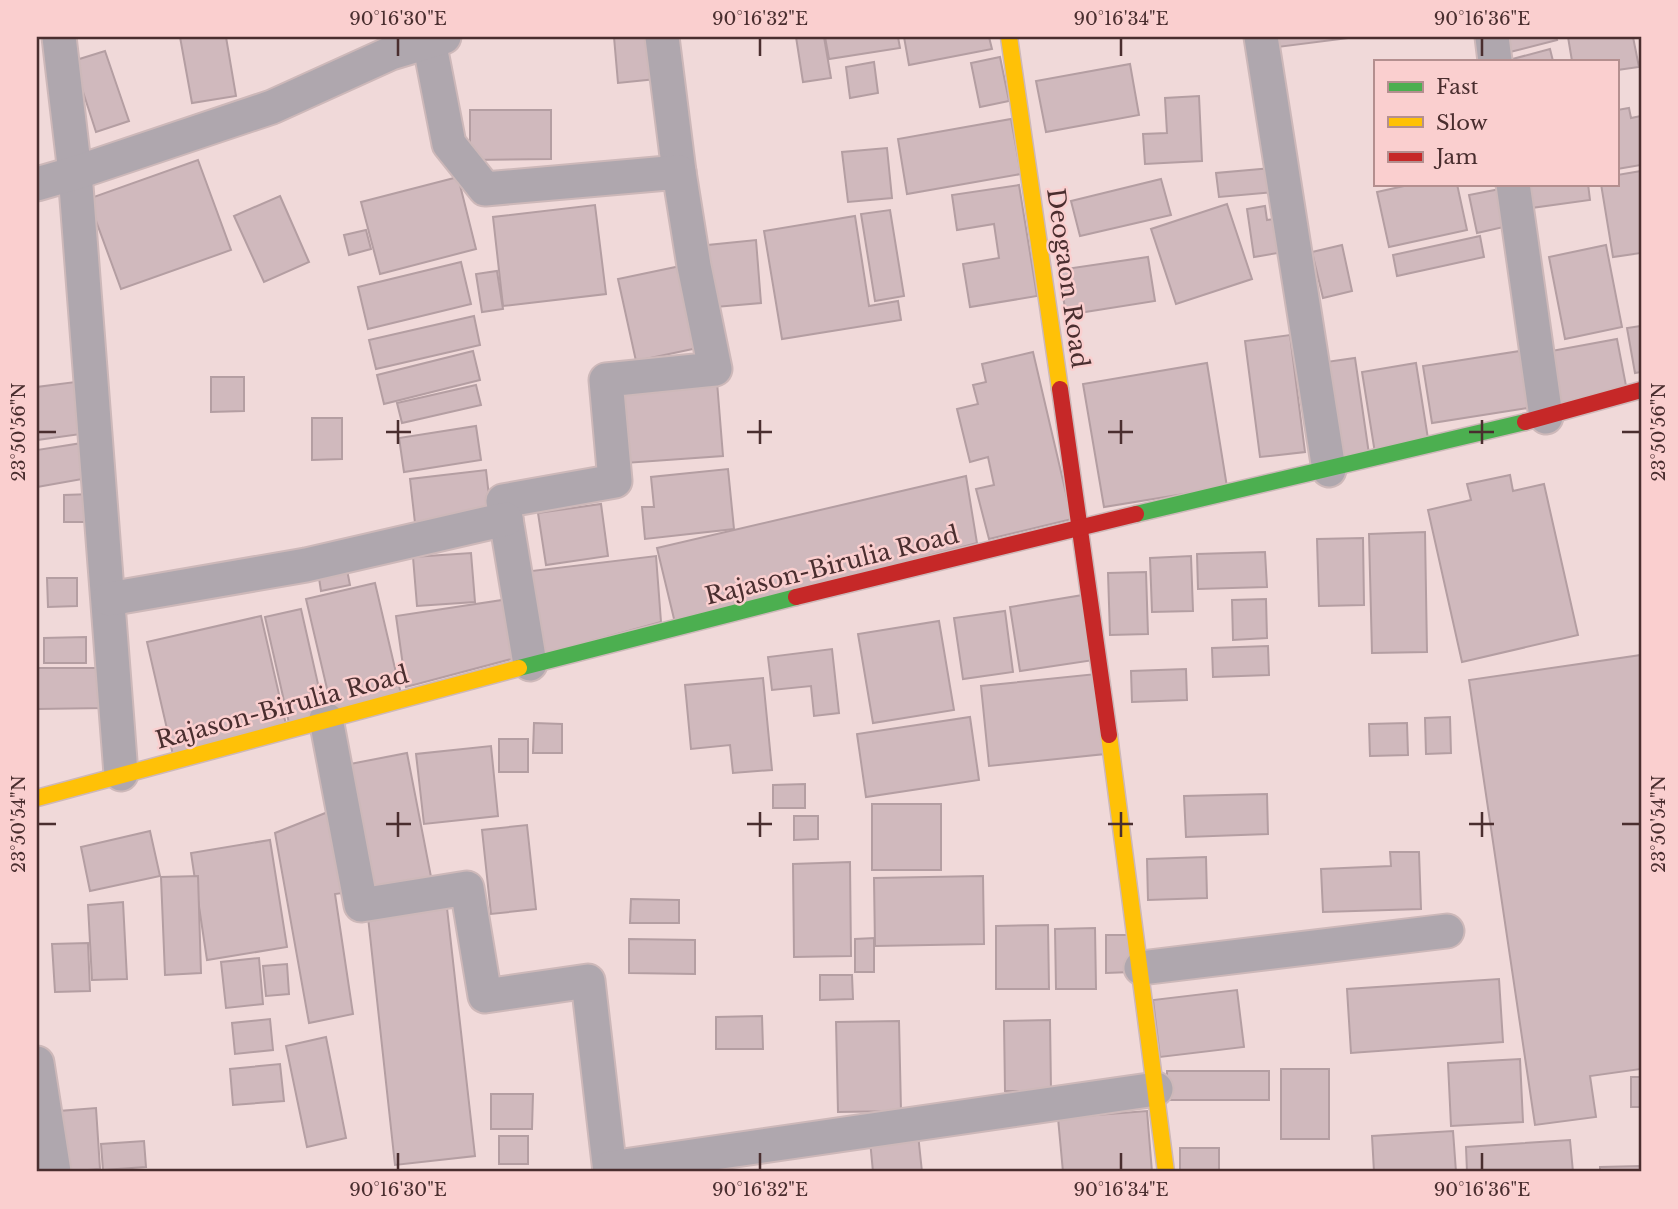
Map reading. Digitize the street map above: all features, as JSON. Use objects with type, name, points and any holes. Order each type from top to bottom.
[{"type":"street","points":[[59,37],[75,173],[121,774]]},
{"type":"street","points":[[530,664],[503,501],[615,481],[606,380],[715,369],[694,266],[662,37]]},
{"type":"street","name":"Deogaon Road","points":[[1009,37],[1082,526],[1166,1172]]},
{"type":"street","points":[[1261,37],[1329,470]]},
{"type":"street","points":[[1492,37],[1495,60]]},
{"type":"street","points":[[37,184],[272,107],[391,53],[436,39],[449,144],[485,190],[679,172]]},
{"type":"street","points":[[1513,186],[1546,417]]},
{"type":"street","name":"Rajason-Birulia Road","points":[[37,798],[530,664],[1082,526],[1546,417],[1641,390]]},
{"type":"street","points":[[109,599],[306,565],[506,519]]},
{"type":"street","points":[[326,719],[361,905],[467,888],[485,996],[588,981],[610,1170],[1156,1089]]},
{"type":"street","points":[[1141,968],[1447,931]]},
{"type":"street","points":[[37,1063],[54,1172]]},
{"type":"building","points":[[180,37],[226,37],[236,96],[192,103]]},
{"type":"building","points":[[614,37],[653,37],[656,79],[618,83]]},
{"type":"building","points":[[796,37],[824,37],[831,78],[803,82]]},
{"type":"building","points":[[825,37],[898,37],[900,48],[829,59]]},
{"type":"building","points":[[904,37],[989,37],[992,49],[909,65]]},
{"type":"building","points":[[1277,37],[1356,37],[1278,47]]},
{"type":"building","points":[[1506,37],[1556,37],[1557,40],[1510,52]]},
{"type":"building","points":[[1568,37],[1633,37],[1639,67],[1618,70],[1618,60],[1572,60]]},
{"type":"building","points":[[1550,49],[1553,60],[1509,60]]},
{"type":"building","points":[[105,51],[129,121],[96,132],[73,61]]},
{"type":"building","points":[[1000,57],[1009,101],[980,107],[971,63]]},
{"type":"building","points":[[874,62],[878,93],[850,98],[846,67]]},
{"type":"building","points":[[1130,64],[1139,115],[1046,132],[1036,81]]},
{"type":"building","points":[[1199,96],[1202,161],[1145,164],[1143,134],[1167,133],[1165,98]]},
{"type":"building","points":[[1629,108],[1631,118],[1641,116],[1641,165],[1618,169],[1618,110]]},
{"type":"building","points":[[470,110],[551,110],[551,159],[470,160]]},
{"type":"building","points":[[1011,119],[1021,174],[907,194],[898,139]]},
{"type":"building","points":[[887,148],[892,198],[848,202],[842,152]]},
{"type":"building","points":[[198,160],[231,250],[121,289],[88,199]]},
{"type":"building","points":[[1273,168],[1275,192],[1219,197],[1216,173]]},
{"type":"building","points":[[1641,171],[1641,253],[1613,257],[1601,186],[1618,186],[1618,175]]},
{"type":"building","points":[[458,177],[476,249],[380,274],[361,202]]},
{"type":"building","points":[[1161,179],[1171,215],[1080,236],[1071,201]]},
{"type":"building","points":[[1019,185],[1037,296],[970,307],[963,264],[999,258],[994,224],[957,230],[952,195]]},
{"type":"building","points":[[1404,186],[1457,186],[1467,230],[1389,247],[1377,192]]},
{"type":"building","points":[[1528,186],[1588,186],[1590,200],[1531,208]]},
{"type":"building","points":[[1500,189],[1508,226],[1477,233],[1469,195]]},
{"type":"building","points":[[280,196],[309,262],[264,282],[234,216]]},
{"type":"building","points":[[1227,204],[1252,279],[1176,304],[1151,229]]},
{"type":"building","points":[[595,205],[606,294],[503,306],[493,217]]},
{"type":"building","points":[[1265,206],[1267,220],[1287,217],[1289,230],[1275,233],[1278,253],[1254,257],[1247,209]]},
{"type":"building","points":[[890,210],[904,296],[875,301],[861,214]]},
{"type":"building","points":[[855,216],[869,306],[898,301],[901,320],[782,339],[764,231]]},
{"type":"building","points":[[366,230],[371,249],[349,255],[344,235]]},
{"type":"building","points":[[1480,236],[1484,257],[1397,276],[1393,255]]},
{"type":"building","points":[[756,240],[761,303],[704,308],[698,246]]},
{"type":"building","points":[[1342,245],[1352,291],[1323,298],[1312,252]]},
{"type":"building","points":[[1606,245],[1622,327],[1565,339],[1549,257]]},
{"type":"building","points":[[1148,257],[1155,301],[1066,315],[1059,270]]},
{"type":"building","points":[[461,262],[471,304],[368,329],[358,287]]},
{"type":"building","points":[[690,264],[707,346],[636,361],[618,279]]},
{"type":"building","points":[[497,271],[503,309],[482,312],[476,274]]},
{"type":"building","points":[[474,316],[480,345],[376,369],[369,340]]},
{"type":"building","points":[[1641,326],[1641,372],[1635,373],[1627,328]]},
{"type":"building","points":[[1290,335],[1305,452],[1260,457],[1245,341]]},
{"type":"building","points":[[1617,339],[1627,391],[1557,404],[1546,352]]},
{"type":"building","points":[[473,351],[480,380],[384,404],[377,375]]},
{"type":"building","points":[[1520,351],[1528,408],[1432,423],[1423,366]]},
{"type":"building","points":[[1033,352],[1072,519],[989,539],[976,489],[994,485],[988,457],[970,462],[957,409],[978,404],[973,385],[986,382],[982,364]]},
{"type":"building","points":[[1355,358],[1369,454],[1340,458],[1326,362]]},
{"type":"building","points":[[1207,363],[1227,487],[1104,507],[1083,384]]},
{"type":"building","points":[[1416,363],[1429,445],[1375,453],[1362,372]]},
{"type":"building","points":[[211,377],[244,377],[244,411],[211,412]]},
{"type":"building","points":[[75,382],[81,434],[37,440],[37,387]]},
{"type":"building","points":[[717,382],[723,456],[625,463],[619,389]]},
{"type":"building","points":[[476,385],[481,405],[402,423],[397,403]]},
{"type":"building","points":[[312,418],[342,418],[342,459],[312,460]]},
{"type":"building","points":[[476,426],[481,460],[404,472],[399,438]]},
{"type":"building","points":[[82,443],[88,478],[37,487],[37,450]]},
{"type":"building","points":[[728,469],[734,529],[645,539],[642,507],[654,507],[651,477]]},
{"type":"building","points":[[486,470],[491,514],[415,523],[410,479]]},
{"type":"building","points":[[1510,475],[1513,491],[1544,484],[1578,635],[1462,662],[1428,510],[1471,500],[1467,484]]},
{"type":"building","points":[[966,476],[977,543],[675,623],[657,548]]},
{"type":"building","points":[[92,494],[93,522],[64,522],[64,495]]},
{"type":"building","points":[[601,504],[608,556],[546,565],[538,513]]},
{"type":"building","points":[[1425,532],[1427,652],[1372,653],[1369,534]]},
{"type":"building","points":[[1363,538],[1364,605],[1319,606],[1317,539]]},
{"type":"building","points":[[1265,552],[1267,587],[1198,589],[1197,554]]},
{"type":"building","points":[[471,553],[475,602],[417,606],[413,557]]},
{"type":"building","points":[[656,556],[661,622],[534,657],[523,572]]},
{"type":"building","points":[[1191,556],[1193,611],[1152,612],[1150,558]]},
{"type":"building","points":[[345,560],[350,585],[321,591],[317,565]]},
{"type":"building","points":[[1146,572],[1148,634],[1110,635],[1108,573]]},
{"type":"building","points":[[47,578],[77,578],[77,606],[48,607]]},
{"type":"building","points":[[375,583],[401,694],[332,710],[306,599]]},
{"type":"building","points":[[1083,595],[1094,660],[1020,671],[1010,607]]},
{"type":"building","points":[[509,599],[519,657],[406,687],[396,616]]},
{"type":"building","points":[[1266,599],[1267,638],[1233,640],[1232,600]]},
{"type":"building","points":[[301,609],[325,715],[289,723],[265,617]]},
{"type":"building","points":[[1005,611],[1013,672],[963,679],[954,618]]},
{"type":"building","points":[[261,616],[287,729],[173,755],[147,642]]},
{"type":"building","points":[[939,621],[954,710],[873,723],[858,634]]},
{"type":"building","points":[[86,637],[86,663],[44,663],[44,638]]},
{"type":"building","points":[[1268,646],[1269,675],[1213,677],[1212,648]]},
{"type":"building","points":[[832,649],[839,713],[814,716],[811,686],[772,690],[768,657]]},
{"type":"building","points":[[1641,655],[1641,1069],[1590,1076],[1596,1117],[1535,1125],[1469,680]]},
{"type":"building","points":[[37,668],[105,668],[105,708],[37,709]]},
{"type":"building","points":[[1186,669],[1187,700],[1132,702],[1131,671]]},
{"type":"building","points":[[1096,674],[1105,754],[989,766],[981,686]]},
{"type":"building","points":[[763,678],[772,770],[733,773],[730,745],[691,749],[685,685]]},
{"type":"building","points":[[970,717],[979,780],[866,797],[857,734]]},
{"type":"building","points":[[1450,717],[1451,753],[1426,754],[1425,718]]},
{"type":"building","points":[[534,723],[562,724],[562,753],[533,753]]},
{"type":"building","points":[[1407,723],[1408,755],[1370,756],[1369,724]]},
{"type":"building","points":[[499,739],[528,739],[528,772],[499,772]]},
{"type":"building","points":[[491,746],[498,816],[424,824],[416,754]]},
{"type":"building","points":[[407,753],[432,882],[371,894],[345,765]]},
{"type":"building","points":[[805,784],[805,808],[773,808],[773,785]]},
{"type":"building","points":[[1267,794],[1268,834],[1186,837],[1184,796]]},
{"type":"building","points":[[872,804],[941,804],[941,870],[872,870]]},
{"type":"building","points":[[338,808],[350,892],[335,894],[353,1014],[309,1023],[275,833]]},
{"type":"building","points":[[794,816],[818,816],[818,839],[794,840]]},
{"type":"building","points":[[527,825],[536,909],[491,914],[482,830]]},
{"type":"building","points":[[150,831],[160,876],[90,891],[81,847]]},
{"type":"building","points":[[270,840],[287,947],[207,960],[191,853]]},
{"type":"building","points":[[1390,852],[1419,852],[1421,909],[1323,912],[1321,869],[1391,866]]},
{"type":"building","points":[[1206,857],[1207,898],[1148,900],[1147,859]]},
{"type":"building","points":[[850,862],[851,956],[794,957],[793,864]]},
{"type":"building","points":[[198,876],[201,973],[165,975],[161,877]]},
{"type":"building","points":[[983,876],[984,944],[875,946],[874,878]]},
{"type":"building","points":[[631,899],[679,900],[679,923],[630,923]]},
{"type":"building","points":[[123,902],[127,979],[92,980],[88,905]]},
{"type":"building","points":[[447,908],[475,1156],[395,1165],[368,917]]},
{"type":"building","points":[[1048,925],[1049,989],[996,989],[996,926]]},
{"type":"building","points":[[1095,928],[1096,989],[1056,989],[1055,929]]},
{"type":"building","points":[[1106,935],[1130,935],[1131,972],[1106,973]]},
{"type":"building","points":[[874,938],[874,972],[855,972],[855,939]]},
{"type":"building","points":[[629,939],[695,940],[695,974],[629,973]]},
{"type":"building","points":[[88,943],[90,991],[55,992],[52,944]]},
{"type":"building","points":[[259,958],[263,1004],[226,1008],[221,962]]},
{"type":"building","points":[[287,964],[289,994],[266,996],[263,966]]},
{"type":"building","points":[[820,975],[852,975],[853,999],[820,1000]]},
{"type":"building","points":[[1499,979],[1503,1042],[1351,1053],[1347,989]]},
{"type":"building","points":[[1237,990],[1244,1047],[1160,1057],[1153,1000]]},
{"type":"building","points":[[762,1016],[763,1049],[716,1049],[716,1017]]},
{"type":"building","points":[[270,1019],[273,1050],[235,1054],[232,1023]]},
{"type":"building","points":[[1050,1020],[1051,1091],[1005,1091],[1004,1021]]},
{"type":"building","points":[[899,1021],[901,1111],[838,1112],[836,1022]]},
{"type":"building","points":[[326,1037],[346,1138],[307,1147],[286,1046]]},
{"type":"building","points":[[1520,1059],[1523,1122],[1451,1126],[1448,1063]]},
{"type":"building","points":[[280,1064],[284,1101],[233,1105],[230,1069]]},
{"type":"building","points":[[1281,1069],[1329,1069],[1329,1139],[1281,1139]]},
{"type":"building","points":[[1167,1071],[1269,1071],[1269,1100],[1167,1100]]},
{"type":"building","points":[[1631,1077],[1641,1077],[1641,1107],[1631,1107]]},
{"type":"building","points":[[491,1094],[533,1094],[532,1129],[491,1129]]},
{"type":"building","points":[[96,1108],[100,1169],[63,1172],[59,1111]]},
{"type":"building","points":[[1147,1111],[1152,1172],[1063,1172],[1058,1118]]},
{"type":"building","points":[[1453,1131],[1456,1172],[1374,1172],[1372,1136]]},
{"type":"building","points":[[918,1134],[922,1172],[873,1172],[870,1140]]},
{"type":"building","points":[[499,1136],[528,1136],[528,1164],[499,1164]]},
{"type":"building","points":[[1570,1140],[1573,1172],[1467,1172],[1466,1147]]},
{"type":"building","points":[[144,1141],[146,1167],[103,1170],[101,1144]]},
{"type":"building","points":[[1180,1148],[1219,1148],[1219,1172],[1180,1172]]},
{"type":"building","points":[[1641,1166],[1641,1172],[1600,1172],[1600,1167]]},
{"type":"traffic: fast","points":[[1136,514],[1525,422]]},
{"type":"traffic: fast","points":[[519,668],[796,597]]},
{"type":"traffic: slow","points":[[1009,37],[1060,389]]},
{"type":"traffic: slow","points":[[37,798],[519,668]]},
{"type":"traffic: slow","points":[[1109,735],[1166,1172]]},
{"type":"traffic: jam","points":[[1060,389],[1109,735]]},
{"type":"traffic: jam","points":[[1525,422],[1641,390]]},
{"type":"traffic: jam","points":[[796,597],[1136,514]]}]
